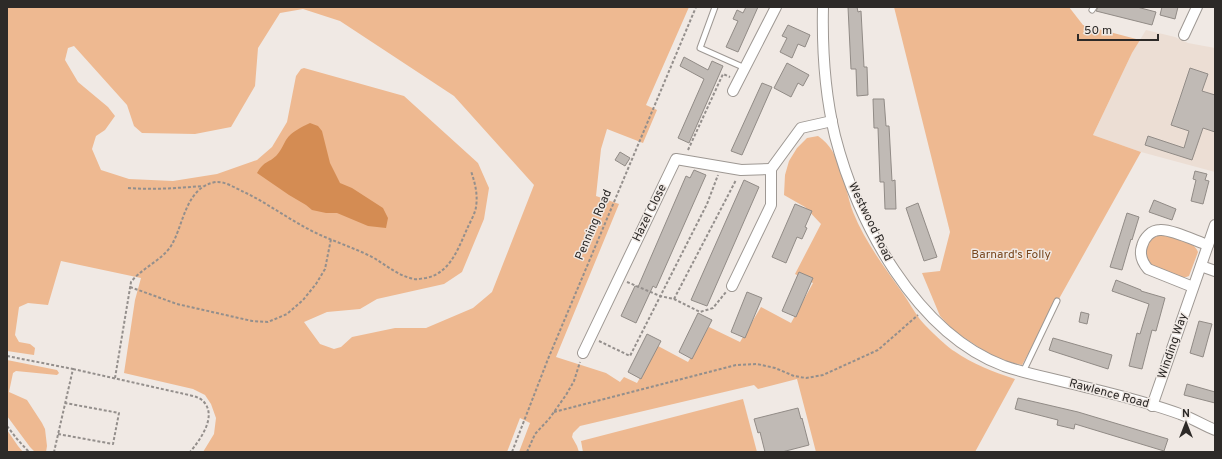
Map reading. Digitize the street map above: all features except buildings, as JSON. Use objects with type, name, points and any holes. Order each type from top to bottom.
[{"type":"street","points":[[733,90],[776,7]]},
{"type":"street","name":"Westwood Road","points":[[823,7],[824,51],[832,121],[849,179],[888,262],[924,309],[952,334],[987,358],[1004,366],[1023,372]]},
{"type":"street","points":[[1184,35],[1197,7]]},
{"type":"street","points":[[732,286],[771,205],[771,169],[801,128],[832,121]]},
{"type":"street","name":"Hazel Close","points":[[583,353],[676,159],[683,160]]},
{"type":"street","points":[[683,160],[741,170],[771,169]]},
{"type":"street","name":"Winding Way","points":[[1152,406],[1215,224]]},
{"type":"street","points":[[1193,287],[1148,269],[1143,263],[1141,255],[1145,238],[1158,230],[1166,230],[1208,245]]},
{"type":"street","points":[[1201,266],[1215,271]]},
{"type":"street","name":"Rawlence Road","points":[[1023,372],[1105,392],[1179,414],[1215,430]]},
{"type":"lane","points":[[715,7],[700,48],[745,68]]},
{"type":"lane","points":[[1023,372],[1057,301]]},
{"type":"path","name":"Penning Road","points":[[512,452],[548,359],[696,7]]},
{"type":"path","points":[[683,160],[723,74],[739,80]]},
{"type":"path","points":[[590,337],[630,356],[707,204],[721,166]]},
{"type":"path","points":[[674,299],[741,170]]},
{"type":"path","points":[[128,188],[159,189],[204,186],[218,182],[228,184],[266,203],[314,232],[373,258],[402,275],[416,280],[432,276],[449,264],[457,252],[476,207],[477,191],[471,171]]},
{"type":"path","points":[[115,378],[131,282],[137,274],[163,255],[171,245],[184,212],[193,196],[204,186]]},
{"type":"path","points":[[130,287],[177,304],[252,321],[268,322],[287,314],[303,300],[316,284],[325,269],[331,240]]},
{"type":"path","points":[[619,278],[660,296],[674,299],[700,312],[713,308],[732,286]]},
{"type":"path","points":[[554,412],[736,365],[757,364],[775,368],[794,376],[806,378],[823,375],[878,350],[924,309]]},
{"type":"path","points":[[527,452],[535,434],[554,412],[574,381],[583,353]]},
{"type":"path","points":[[7,356],[198,397],[204,401],[208,410],[208,424],[201,440],[190,452]]},
{"type":"path","points":[[54,452],[73,369]]},
{"type":"path","points":[[58,434],[113,444],[119,412],[65,403]]},
{"type":"path","points":[[7,426],[29,452]]},
{"type":"shaded area","points":[[1146,30],[1175,37],[1188,43],[1215,48],[1215,172],[1141,152],[1093,135],[1132,53]]},
{"type":"shaded area","points":[[310,123],[318,126],[322,131],[330,163],[340,183],[352,188],[383,208],[388,218],[386,228],[368,226],[337,213],[326,213],[312,210],[257,173],[264,164],[278,154],[291,134]]},
{"type":"green space","points":[[7,7],[689,7],[646,105],[657,110],[643,143],[607,129],[601,149],[596,196],[619,204],[556,357],[606,373],[620,382],[624,377],[637,383],[658,346],[688,362],[709,327],[740,342],[761,307],[791,323],[813,283],[795,274],[821,224],[805,207],[784,195],[785,175],[789,161],[797,148],[807,138],[818,136],[826,143],[837,160],[853,212],[863,234],[917,315],[946,345],[961,356],[999,374],[1015,379],[975,452],[816,452],[797,379],[758,389],[754,385],[580,426],[573,433],[572,437],[579,452],[519,452],[530,423],[520,418],[507,452],[203,452],[214,434],[216,418],[211,404],[205,395],[193,389],[124,373],[135,300],[141,278],[61,261],[48,305],[28,303],[19,307],[15,335],[19,342],[30,344],[35,348],[34,355],[7,351]],"holes":[[[303,9],[340,21],[454,96],[534,185],[492,292],[473,308],[426,328],[395,328],[352,337],[341,347],[334,349],[320,344],[304,322],[327,312],[360,309],[377,299],[444,284],[462,272],[484,219],[489,188],[478,163],[404,96],[304,68],[301,69],[296,76],[287,122],[272,147],[257,160],[217,174],[173,181],[129,179],[101,170],[92,149],[96,136],[105,130],[115,116],[108,107],[78,82],[65,60],[68,48],[74,46],[127,105],[134,126],[142,133],[195,134],[231,127],[255,86],[258,48],[280,13]]]},
{"type":"green space","name":"Barnard's Folly","points":[[894,7],[1069,7],[1083,25],[1140,40],[1132,53],[1093,135],[1141,152],[1022,365],[1009,362],[989,354],[954,331],[940,316],[922,273],[940,271],[950,232]]},
{"type":"green space","points":[[1163,234],[1188,242],[1196,248],[1198,252],[1189,276],[1180,277],[1166,272],[1153,266],[1147,259],[1145,250],[1147,245],[1153,238]]},
{"type":"green space","points":[[7,360],[57,370],[59,373],[57,375],[16,371],[13,373],[9,392],[27,400],[42,423],[45,429],[47,446],[46,452],[35,452],[7,416]]},
{"type":"green space","points":[[743,399],[757,452],[583,452],[581,441]]},
{"type":"green space","points":[[7,430],[18,446],[23,452],[7,452]]}]
